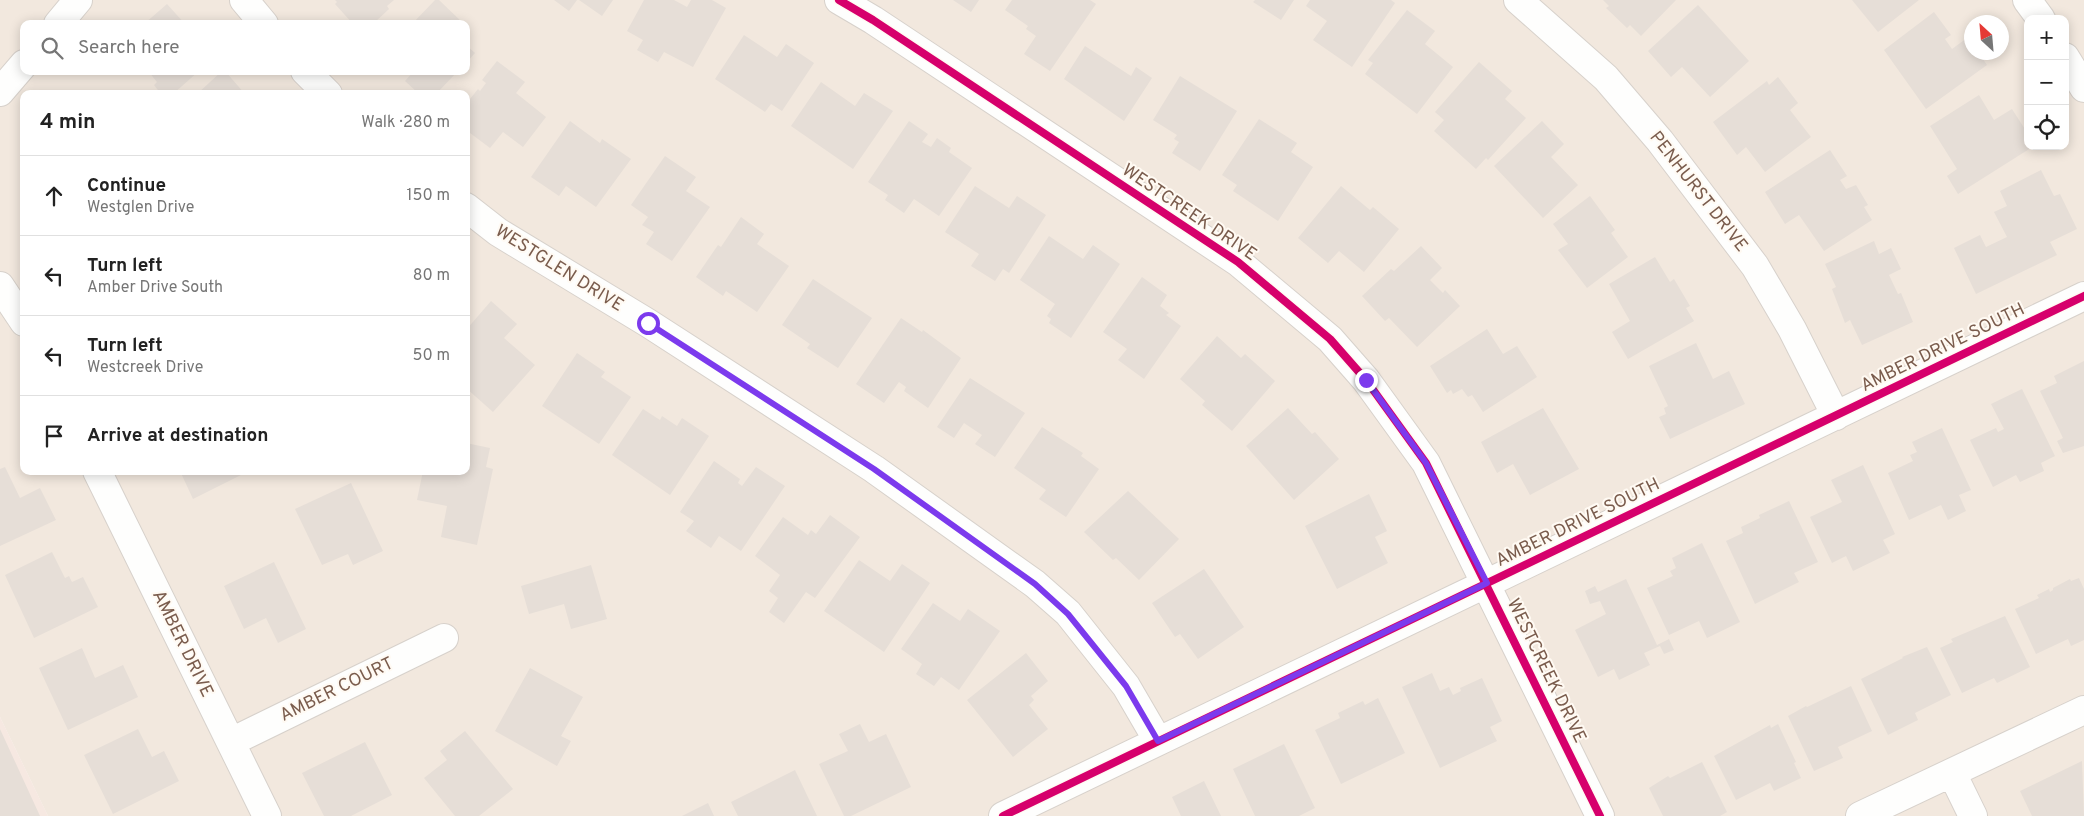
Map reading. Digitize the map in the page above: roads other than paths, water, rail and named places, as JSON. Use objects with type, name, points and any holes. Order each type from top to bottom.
[{"type":"street","points":[[61,20],[78,0]]},
{"type":"street","points":[[244,0],[261,20]]},
{"type":"street","name":"WESTCREEK DRIVE","points":[[839,0],[1238,262],[1330,339],[1366,380],[1426,463],[1487,583],[1600,816]]},
{"type":"street","name":"PENHURST DRIVE","points":[[1518,0],[1606,78],[1660,140],[1755,266],[1792,328],[1836,416]]},
{"type":"street","points":[[2027,0],[2038,15]]},
{"type":"street","points":[[2067,60],[2084,88]]},
{"type":"street","points":[[0,92],[20,69]]},
{"type":"street","points":[[309,75],[324,90]]},
{"type":"street","name":"WESTGLEN DRIVE","points":[[470,210],[498,232],[648,323],[874,469],[1035,584],[1068,614],[1126,686],[1158,741]]},
{"type":"street","points":[[0,286],[20,316]]},
{"type":"street","name":"AMBER DRIVE SOUTH","points":[[1003,816],[2084,296]]},
{"type":"street","name":"AMBER DRIVE","points":[[99,475],[266,816]]},
{"type":"street","name":"AMBER COURT","points":[[231,742],[444,638]]},
{"type":"street","points":[[1860,816],[2084,710]]},
{"type":"street","points":[[1952,773],[1973,816]]}]
